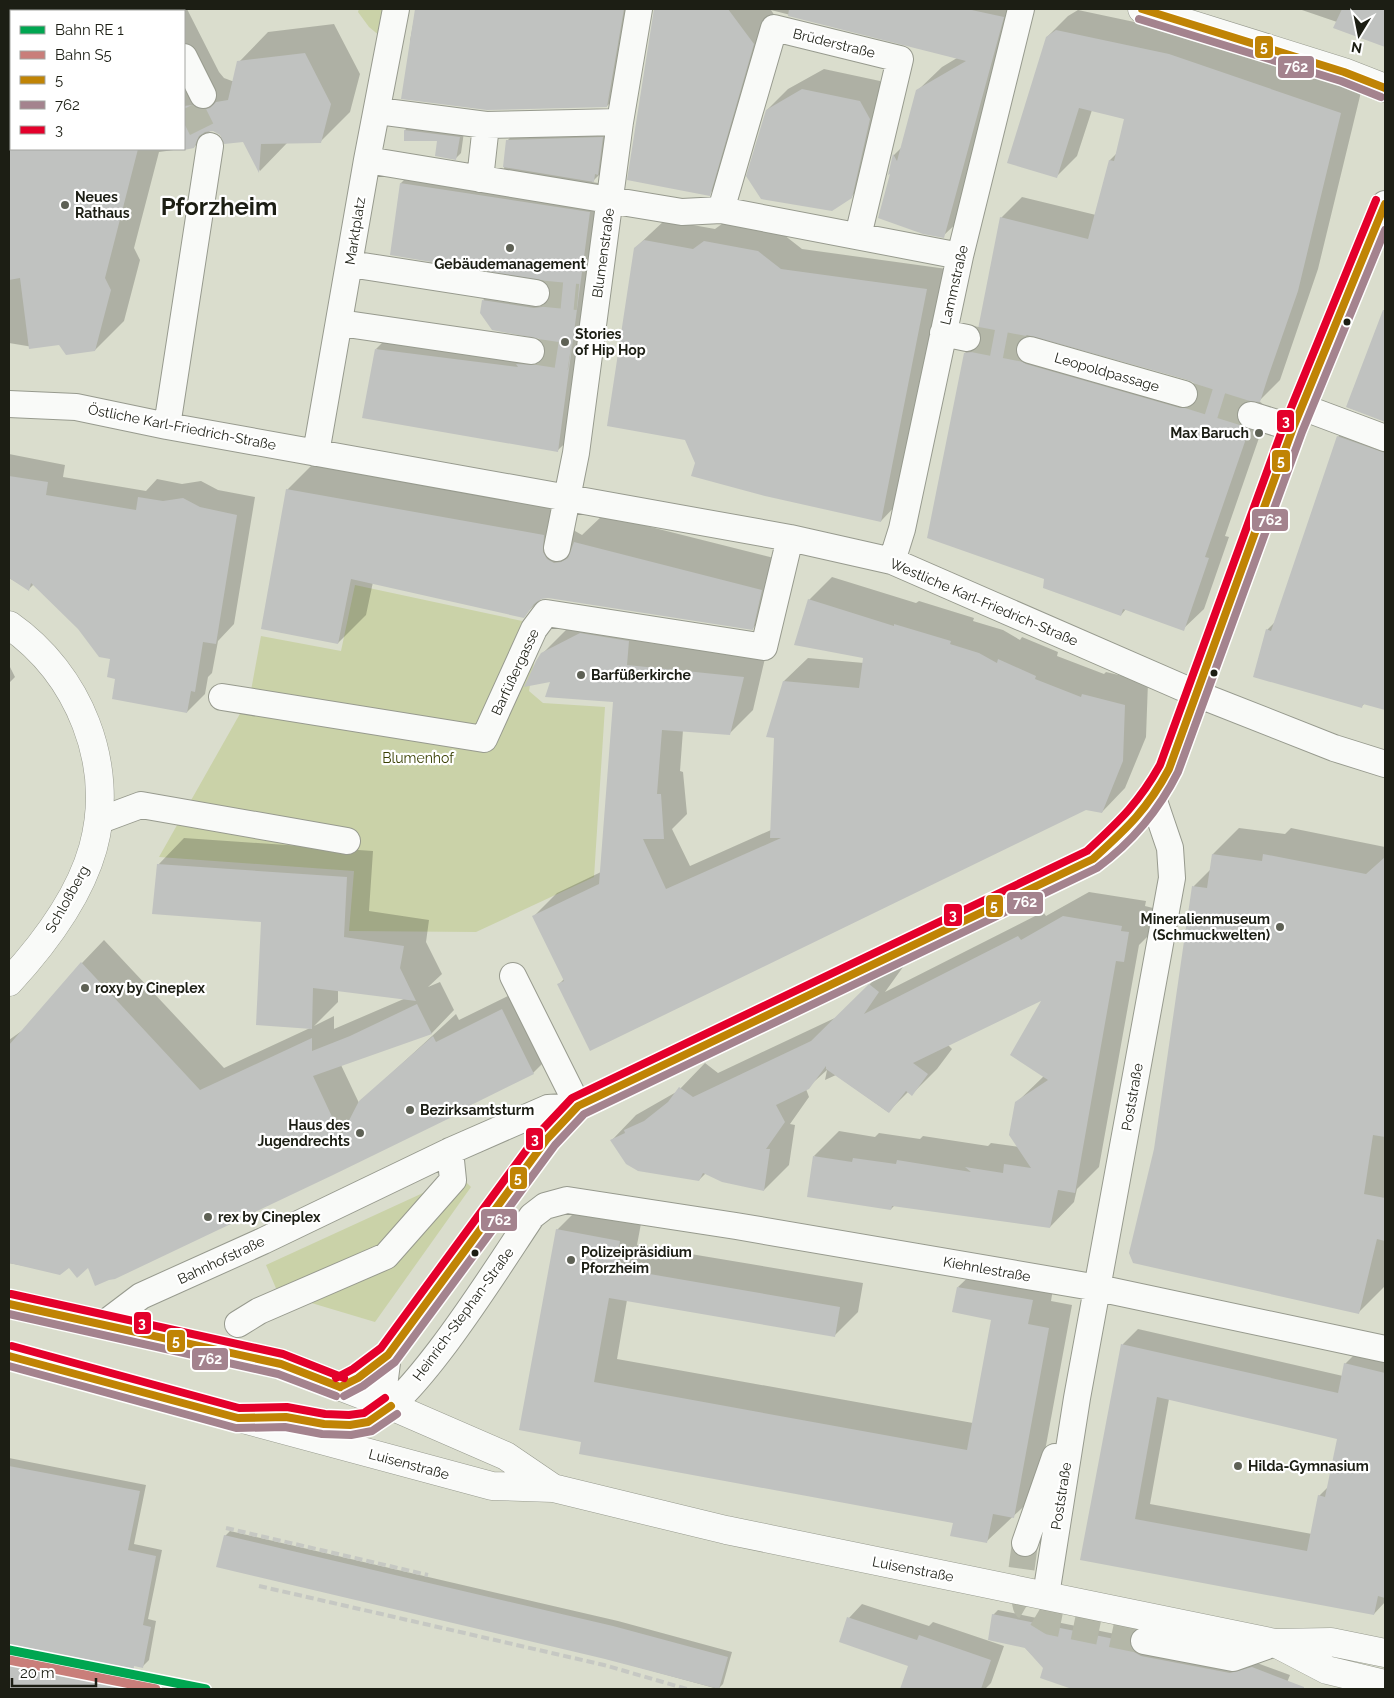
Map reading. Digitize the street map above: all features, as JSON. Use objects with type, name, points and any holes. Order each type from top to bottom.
[{"type":"main road","points":[[1142,9],[1344,72],[1385,88]]},
{"type":"main road","name":"Schloßberg","points":[[9,625],[46,656],[66,683],[86,721],[98,768],[100,803],[90,856],[71,897],[42,944],[9,982]]},
{"type":"main road","name":"Luisenstraße","points":[[9,1304],[281,1364],[391,1406],[506,1456],[553,1488]]},
{"type":"main road","name":"Luisenstraße","points":[[9,1356],[492,1486],[553,1488],[736,1532],[1275,1643],[1331,1642],[1385,1653]]},
{"type":"main road","name":"Luisenstraße","points":[[1275,1643],[1327,1670],[1385,1684]]},
{"type":"street","name":"Marktplatz","points":[[316,453],[367,160],[378,111],[396,9]]},
{"type":"street","name":"Blumenstraße","points":[[566,497],[576,453],[579,358],[588,298],[610,199],[620,122],[639,9]]},
{"type":"street","name":"Lammstraße","points":[[892,561],[955,336],[960,256],[1021,9]]},
{"type":"street","name":"Brüderstraße","points":[[721,210],[774,28],[900,59],[858,236]]},
{"type":"street","points":[[185,62],[192,98]]},
{"type":"street","points":[[378,111],[486,124],[620,122]]},
{"type":"street","points":[[480,179],[486,124]]},
{"type":"street","points":[[167,426],[210,146]]},
{"type":"street","points":[[367,160],[682,212],[721,210],[960,256]]},
{"type":"street","name":"Bahnhofstraße","points":[[340,1387],[358,1378],[388,1355],[524,1170],[564,1119],[578,1106],[1093,859],[1134,821],[1153,798],[1179,746],[1297,417],[1385,204]]},
{"type":"street","points":[[350,264],[536,293]]},
{"type":"street","points":[[340,323],[531,351]]},
{"type":"street","name":"Leopoldpassage","points":[[1030,350],[1184,394]]},
{"type":"street","name":"Östliche Karl-Friedrich-Straße","points":[[9,404],[76,407],[167,426],[355,460]]},
{"type":"street","points":[[1251,415],[1297,417],[1385,438]]},
{"type":"street","name":"Westliche Karl-Friedrich-Straße","points":[[355,460],[790,538],[892,561],[1197,694],[1334,748],[1385,764]]},
{"type":"street","points":[[557,548],[566,497]]},
{"type":"street","name":"Barfüßergasse","points":[[222,697],[484,739],[534,629],[546,614],[764,647],[790,538]]},
{"type":"street","name":"Poststraße","points":[[1046,1595],[1077,1398],[1172,878],[1170,848],[1153,798]]},
{"type":"street","points":[[98,821],[141,805],[347,842]]},
{"type":"street","points":[[514,976],[578,1106]]},
{"type":"street","name":"Bahnhofstraße","points":[[104,1324],[141,1296],[450,1151],[548,1108],[578,1106]]},
{"type":"street","points":[[238,1324],[259,1311],[386,1256],[453,1180],[450,1151]]},
{"type":"street","name":"Heinrich-Stephan-Straße","points":[[391,1406],[425,1372],[532,1216],[553,1204],[566,1200],[585,1204]]},
{"type":"street","name":"Kiehnlestraße","points":[[585,1204],[736,1226],[1098,1288],[1385,1349]]},
{"type":"street","name":"Bahnhofstraße","points":[[388,1355],[384,1386],[391,1406]]},
{"type":"street","name":"Poststraße","points":[[1025,1543],[1077,1398]]},
{"type":"street","points":[[238,1418],[286,1417],[324,1424],[350,1425],[368,1422],[391,1406]]},
{"type":"street","points":[[1144,1641],[1233,1658],[1275,1643]]},
{"type":"green space","points":[[359,9],[384,9],[380,36],[369,27],[358,12]]},
{"type":"green space","name":"Blumenhof","points":[[355,585],[541,625],[529,691],[543,703],[605,707],[594,877],[476,932],[349,931],[354,871],[159,857],[250,696],[261,636],[341,651]]},
{"type":"green space","points":[[460,1176],[471,1187],[375,1322],[278,1293],[266,1265]]},
{"type":"building","points":[[415,9],[624,9],[607,107],[487,110],[401,99]]},
{"type":"building","points":[[654,9],[728,9],[754,44],[710,196],[627,180]]},
{"type":"building","points":[[789,9],[967,9],[1004,17],[944,238],[923,234],[878,218],[890,174],[888,175],[893,154],[897,161],[916,90],[966,61],[788,16]]},
{"type":"building","points":[[1342,9],[1385,9],[1385,47],[1333,28]]},
{"type":"building","points":[[1056,30],[1169,54],[1341,113],[1298,291],[1260,402],[1247,401],[1240,404],[1237,411],[1237,419],[1240,425],[1249,430],[1205,557],[1209,558],[1184,631],[1123,609],[1121,616],[1043,588],[1044,579],[927,538],[964,353],[972,352],[982,342],[978,329],[1000,217],[1088,239],[1109,160],[1114,161],[1124,119],[1079,108],[1057,178],[1007,163],[1046,37]],"holes":[[[1027,335],[1194,383],[1198,390],[1198,399],[1195,404],[1188,408],[1180,408],[1026,364],[1019,360],[1015,353],[1016,346],[1019,340]]]},
{"type":"building","points":[[305,53],[331,104],[321,143],[261,144],[259,173],[243,142],[224,144],[220,135],[213,131],[205,132],[199,136],[194,148],[185,150],[185,106],[192,105],[203,110],[210,108],[216,102],[228,100],[237,61]]},
{"type":"building","points":[[802,89],[860,101],[870,119],[852,198],[832,211],[761,199],[746,176],[766,110]]},
{"type":"building","points":[[404,130],[460,137],[456,160],[435,156],[437,141],[404,141]]},
{"type":"building","points":[[603,137],[598,175],[595,174],[594,182],[503,167],[506,140]]},
{"type":"building","name":"Neues Rathaus","points":[[9,149],[138,150],[105,278],[111,290],[95,351],[66,355],[59,345],[29,349],[20,278],[9,280]]},
{"type":"building","points":[[400,183],[590,212],[558,452],[362,418],[375,349],[518,367],[516,364],[537,365],[546,354],[545,346],[540,339],[492,330],[480,313],[482,300],[534,308],[542,307],[548,302],[551,295],[550,287],[545,281],[390,255]]},
{"type":"building","points":[[644,240],[693,249],[704,241],[758,251],[781,269],[927,289],[881,522],[765,496],[691,476],[695,463],[685,440],[607,426],[634,248]]},
{"type":"building","points":[[1383,310],[1385,310],[1385,422],[1346,407]]},
{"type":"building","points":[[1337,436],[1385,453],[1385,710],[1363,704],[1362,708],[1253,677],[1266,629],[1271,631]]},
{"type":"building","points":[[9,476],[48,482],[46,495],[136,510],[138,497],[163,501],[183,498],[200,507],[237,515],[216,644],[203,642],[195,692],[191,691],[187,713],[112,699],[115,679],[107,677],[110,659],[99,657],[78,629],[31,583],[29,591],[9,578]]},
{"type":"building","points":[[286,489],[544,535],[543,552],[547,559],[554,563],[568,558],[574,542],[762,590],[753,630],[548,598],[541,599],[534,604],[524,618],[351,579],[338,644],[261,629]]},
{"type":"building","points":[[808,599],[894,626],[894,624],[951,641],[950,644],[979,653],[997,663],[998,659],[1036,676],[1035,679],[1081,697],[1082,694],[1125,705],[1123,761],[1102,813],[1086,810],[590,1051],[557,984],[564,981],[532,916],[599,884],[613,702],[545,697],[550,682],[524,687],[536,661],[541,653],[580,633],[629,641],[627,665],[744,677],[730,735],[662,730],[657,794],[661,794],[664,839],[643,839],[666,889],[781,838],[770,838],[774,738],[766,737],[783,681],[859,688],[863,658],[794,645]]},
{"type":"building","points":[[1212,854],[1262,861],[1263,854],[1366,874],[1385,857],[1385,1137],[1373,1135],[1364,1194],[1385,1198],[1385,1241],[1377,1239],[1359,1314],[1133,1263],[1129,1253],[1154,1149],[1192,886],[1207,888]]},
{"type":"building","points":[[157,864],[347,877],[344,937],[404,946],[400,968],[416,1001],[313,988],[312,1029],[256,1025],[261,922],[152,914]]},
{"type":"building","points":[[1063,916],[1122,926],[1121,931],[1129,932],[1124,962],[1116,961],[1075,1193],[1058,1190],[1050,1228],[892,1206],[891,1210],[807,1197],[813,1156],[852,1162],[853,1158],[896,1164],[897,1160],[971,1172],[965,1167],[1003,1173],[1004,1164],[1031,1168],[1009,1135],[1015,1102],[1048,1080],[1010,1055],[1041,1001],[913,1063],[928,1074],[912,1096],[906,1091],[889,1113],[826,1069],[826,1066],[809,1089],[776,1105],[785,1122],[766,1149],[770,1149],[764,1191],[722,1182],[703,1173],[699,1181],[638,1171],[626,1164],[610,1140],[625,1133],[624,1130],[644,1121],[668,1102],[679,1087],[693,1097],[811,1041],[869,984],[879,992],[864,1014],[1018,936],[1021,940]]},
{"type":"building","points":[[81,962],[200,1090],[312,1038],[312,1051],[350,1036],[417,1004],[432,1034],[313,1076],[341,1136],[359,1101],[433,1036],[436,1042],[502,1009],[534,1074],[453,1114],[454,1116],[333,1175],[236,1219],[237,1221],[115,1279],[95,1286],[88,1268],[77,1278],[69,1268],[60,1275],[9,1263],[9,1045]]},
{"type":"building","points":[[556,1229],[620,1241],[615,1268],[840,1307],[835,1337],[609,1298],[594,1382],[967,1450],[991,1320],[952,1312],[957,1287],[1033,1300],[1028,1324],[1049,1328],[1014,1518],[993,1514],[987,1543],[950,1536],[953,1523],[579,1454],[581,1442],[519,1430]]},
{"type":"building","points":[[1121,1344],[1338,1393],[1344,1363],[1385,1373],[1385,1598],[1378,1596],[1374,1615],[1080,1560]],"holes":[[[1157,1397],[1337,1439],[1325,1497],[1318,1495],[1307,1551],[1135,1519]]]},
{"type":"building","points":[[9,1466],[140,1491],[128,1550],[156,1556],[143,1625],[151,1627],[143,1668],[134,1666],[132,1689],[9,1689]]},
{"type":"building","points":[[224,1535],[613,1626],[728,1657],[719,1689],[605,1659],[216,1567]]},
{"type":"building","points":[[992,1614],[1129,1642],[1134,1652],[1141,1656],[1230,1673],[1252,1667],[1304,1687],[1304,1689],[1072,1689],[1040,1678],[1043,1668],[1025,1648],[988,1640]]},
{"type":"building","points":[[847,1617],[917,1640],[919,1635],[991,1660],[981,1689],[900,1689],[908,1666],[839,1642]]},
{"type":"tunnel","points":[[190,106],[210,146]]},
{"type":"tunnel","points":[[536,293],[578,297]]},
{"type":"tunnel","points":[[967,338],[1030,350]]},
{"type":"tunnel","points":[[531,351],[570,357]]},
{"type":"tunnel","points":[[1184,394],[1251,415]]},
{"type":"tunnel","points":[[1025,1543],[1020,1580],[1026,1607],[1051,1622],[1144,1641]]},
{"type":"railway","points":[[226,1528],[428,1575]]},
{"type":"railway","points":[[259,1586],[604,1665],[687,1689]]},
{"type":"transit line","name":"5","points":[[1142,9],[1344,72],[1385,88]]},
{"type":"transit line","name":"762","points":[[1139,19],[1341,81],[1381,97]]},
{"type":"transit line","name":"3","points":[[336,1378],[353,1369],[381,1348],[539,1133],[572,1098],[1087,851],[1127,811],[1144,791],[1160,765],[1284,425],[1376,200]]},
{"type":"transit line","name":"5","points":[[340,1387],[358,1378],[388,1355],[547,1139],[578,1106],[1093,859],[1136,818],[1153,796],[1169,769],[1293,428],[1385,204]]},
{"type":"transit line","name":"762","points":[[344,1396],[363,1386],[395,1362],[555,1145],[584,1114],[1097,868],[1133,837],[1162,800],[1178,772],[1302,432],[1385,230]]},
{"type":"transit line","name":"3","points":[[11,1294],[283,1354],[344,1378]]},
{"type":"transit line","name":"5","points":[[9,1304],[281,1364],[340,1387]]},
{"type":"transit line","name":"762","points":[[9,1314],[278,1374],[336,1396]]},
{"type":"transit line","name":"3","points":[[12,1346],[239,1408],[287,1407],[325,1414],[349,1415],[364,1413],[385,1398]]},
{"type":"transit line","name":"5","points":[[9,1356],[238,1418],[286,1417],[324,1424],[350,1425],[368,1422],[391,1406]]},
{"type":"transit line","name":"762","points":[[9,1366],[236,1428],[285,1427],[322,1434],[351,1435],[372,1431],[397,1414]]},
{"type":"transit line","points":[[9,1650],[206,1689]]},
{"type":"rail line","name":"S5","points":[[9,1660],[156,1689]]},
{"type":"place","name":"Neues Rathaus","points":[[65,205]]},
{"type":"place","name":"Gebäudemanagement","points":[[510,248]]},
{"type":"place","name":"Stories of Hip Hop","points":[[565,342]]},
{"type":"place","name":"Max Baruch","points":[[1259,433]]},
{"type":"place","name":"Barfüßerkirche","points":[[581,675]]},
{"type":"place","name":"Mineralienmuseum (Schmuckwelten)","points":[[1280,927]]},
{"type":"place","name":"roxy by Cineplex","points":[[85,988]]},
{"type":"place","name":"Bezirksamtsturm","points":[[410,1110]]},
{"type":"place","name":"Haus des Jugendrechts","points":[[360,1133]]},
{"type":"place","name":"rex by Cineplex","points":[[208,1217]]},
{"type":"place","name":"Polizeipräsidium Pforzheim","points":[[571,1260]]},
{"type":"place","name":"Hilda-Gymnasium","points":[[1238,1466]]},
{"type":"district","name":"Pforzheim","points":[[219,207]]}]
